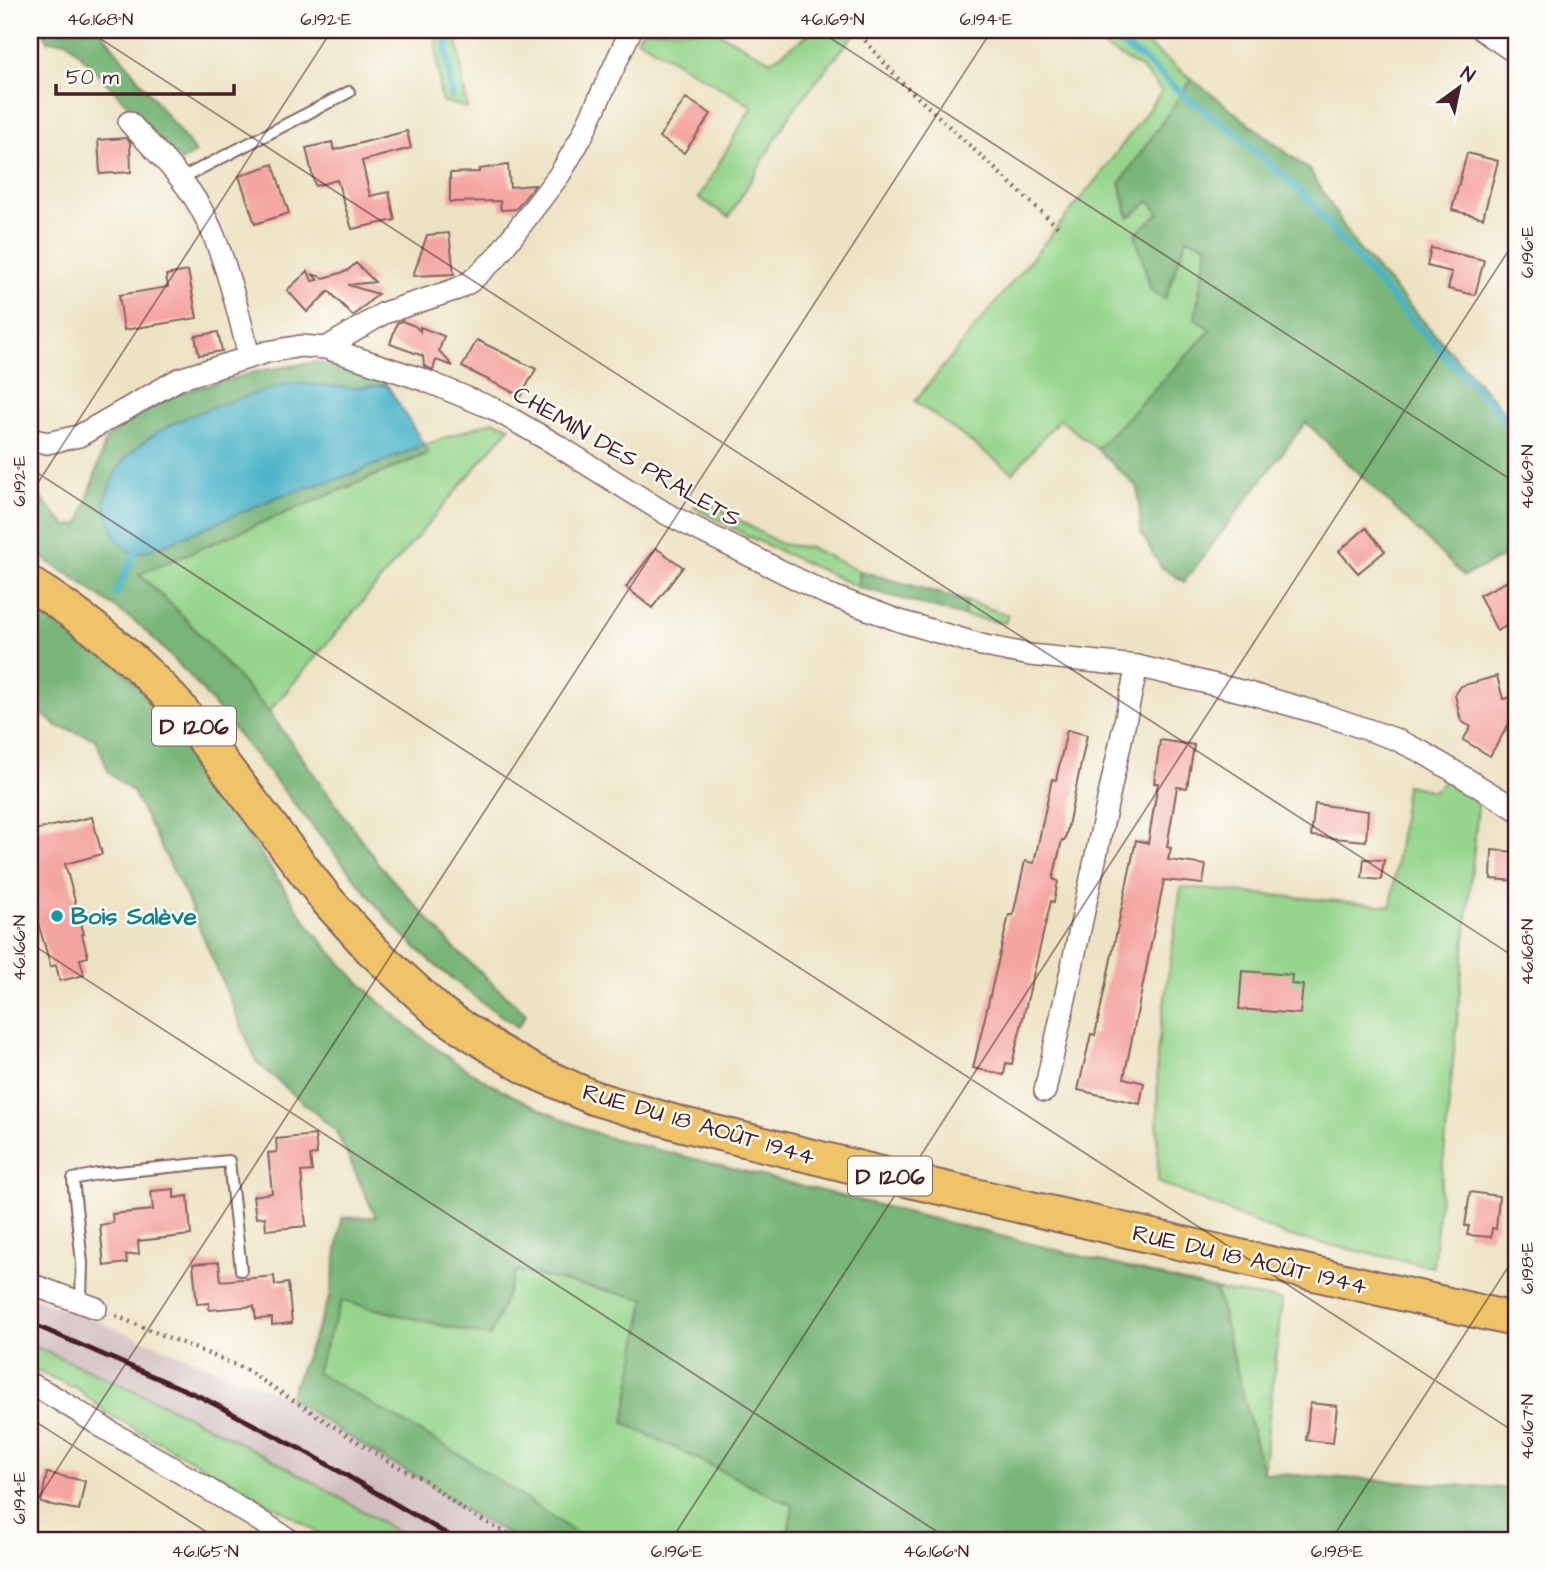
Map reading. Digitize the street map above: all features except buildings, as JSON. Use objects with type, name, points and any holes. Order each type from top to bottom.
[{"type":"main road","name":"RUE DU 18 AOÛT 1944","points":[[30,584],[100,631],[153,678],[179,707],[327,900],[397,975],[439,1012],[533,1071],[594,1098],[681,1124],[916,1182],[1516,1320]]},
{"type":"street","points":[[326,348],[384,313],[457,289],[470,282],[495,259],[552,185],[581,138],[631,30]]},
{"type":"street","points":[[1482,30],[1516,53]]},
{"type":"street","points":[[129,122],[180,179],[202,210],[242,327],[249,357]]},
{"type":"street","name":"CHEMIN DES PRALETS","points":[[30,439],[47,443],[79,436],[179,379],[249,357],[287,348],[326,348],[424,380],[494,409],[665,513],[827,594],[900,621],[985,646],[1030,655],[1137,666],[1276,701],[1395,739],[1422,752],[1516,809]]},
{"type":"street","points":[[1045,1091],[1137,666]]},
{"type":"street","points":[[30,1284],[89,1304]]},
{"type":"street","points":[[30,1384],[55,1395],[104,1428],[164,1461],[290,1540]]},
{"type":"lane","points":[[180,179],[349,92]]},
{"type":"lane","points":[[89,1304],[73,1179],[97,1174],[229,1161],[241,1270]]},
{"type":"path","points":[[856,30],[901,82],[1060,229]]},
{"type":"path","points":[[89,1304],[243,1368],[389,1462],[424,1480],[464,1510],[519,1540]]},
{"type":"shaded area","points":[[30,1297],[289,1398],[389,1462],[424,1480],[464,1510],[519,1540],[410,1540],[104,1375],[30,1345]]},
{"type":"green space","points":[[43,30],[100,30],[196,153],[181,161],[67,41],[48,41]]},
{"type":"green space","points":[[435,30],[456,30],[467,108],[441,101]]},
{"type":"green space","points":[[643,30],[714,30],[771,61],[815,30],[857,31],[791,113],[729,217],[699,198],[752,106],[637,39]]},
{"type":"green space","points":[[1079,30],[1128,30],[1192,79],[1120,183],[1128,217],[1150,201],[1159,213],[1165,298],[1187,238],[1207,245],[1196,318],[1211,330],[1097,449],[1059,419],[1013,473],[915,401],[1100,175],[1162,91],[1142,69]]},
{"type":"green space","points":[[1192,79],[1310,171],[1356,246],[1516,425],[1516,551],[1464,576],[1306,422],[1184,582],[1161,567],[1141,533],[1138,488],[1097,449],[1211,330],[1195,318],[1207,245],[1187,238],[1165,299],[1151,290],[1135,234],[1159,213],[1150,201],[1129,217],[1120,183]]},
{"type":"green space","points":[[316,362],[380,375],[387,385],[350,388],[290,383],[195,414],[147,440],[119,468],[104,502],[116,539],[174,541],[280,496],[350,475],[424,445],[428,453],[139,574],[179,612],[269,712],[381,867],[456,950],[526,1014],[518,1027],[430,961],[392,924],[192,678],[142,627],[30,550],[30,486],[66,526],[80,524],[106,439],[138,415],[177,394],[259,371]]},
{"type":"green space","points":[[493,421],[510,427],[269,712],[179,612],[139,574],[428,454],[424,445]]},
{"type":"green space","points":[[701,498],[781,544],[811,548],[860,571],[858,587],[694,508]]},
{"type":"green space","points":[[860,571],[966,601],[964,616],[858,587]]},
{"type":"green space","points":[[966,601],[1009,615],[1005,623],[964,616]]},
{"type":"green space","points":[[30,603],[118,665],[171,722],[313,931],[333,955],[378,1001],[455,1062],[533,1105],[603,1136],[1216,1290],[1263,1473],[1516,1489],[1516,1540],[773,1540],[787,1536],[793,1506],[624,1423],[645,1299],[516,1271],[490,1337],[342,1301],[316,1372],[462,1456],[586,1540],[519,1540],[464,1510],[424,1480],[389,1462],[289,1398],[330,1297],[342,1218],[376,1217],[336,1131],[257,1063],[185,894],[133,792],[109,773],[96,739],[57,726],[30,704]]},
{"type":"green space","points":[[1450,778],[1479,796],[1433,1267],[1287,1236],[1158,1182],[1157,1053],[1181,887],[1391,906],[1406,785],[1433,791]]},
{"type":"green space","points":[[516,1271],[645,1299],[625,1423],[794,1506],[787,1536],[773,1540],[586,1540],[462,1456],[289,1398],[330,1297],[490,1336]]},
{"type":"green space","points":[[1216,1290],[1282,1300],[1263,1473]]},
{"type":"green space","points":[[30,1345],[224,1434],[318,1485],[410,1540],[329,1540],[288,1514],[107,1413],[78,1389],[30,1368]]},
{"type":"water","points":[[290,383],[350,388],[387,385],[424,445],[350,475],[280,496],[134,555],[116,539],[104,502],[119,467],[134,450],[153,435],[197,413]]},
{"type":"waterway","points":[[445,30],[452,97]]},
{"type":"waterway","points":[[1098,30],[1142,58],[1186,97],[1235,133],[1309,199],[1385,291],[1503,417],[1516,437]]},
{"type":"waterway","points":[[116,594],[134,555]]},
{"type":"railway","points":[[30,1323],[201,1397],[308,1453],[457,1540]]},
{"type":"place","name":"Bois Salève","points":[[57,916]]}]
